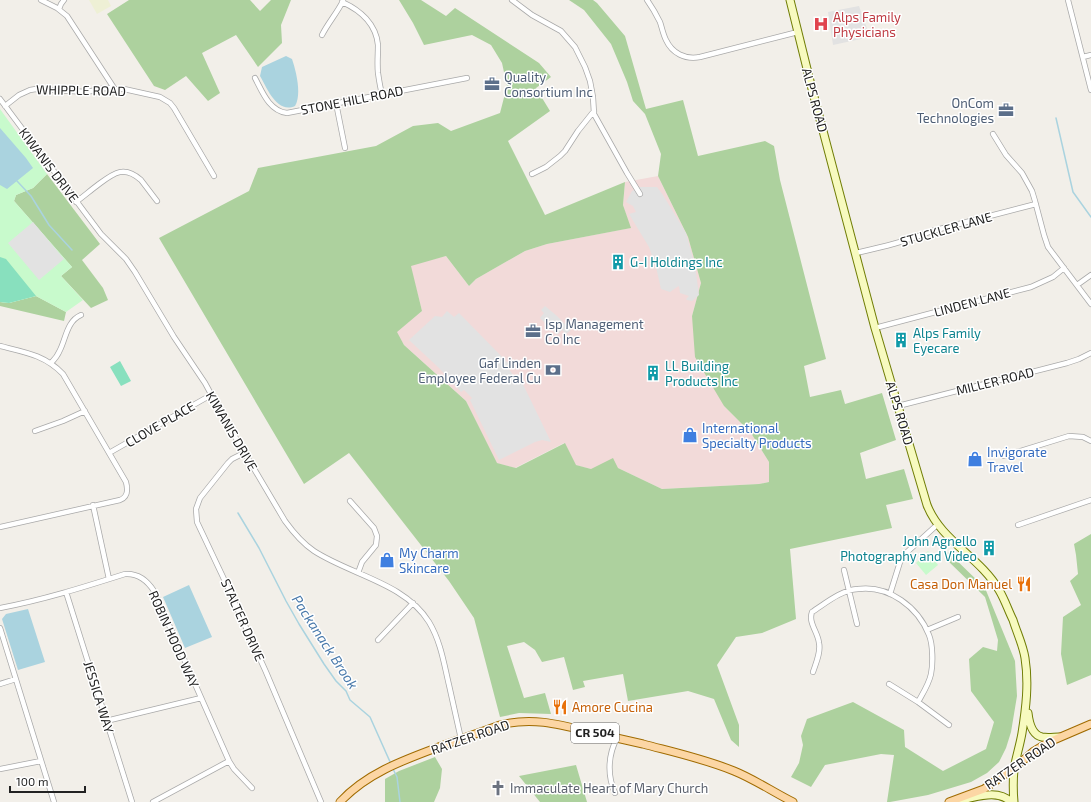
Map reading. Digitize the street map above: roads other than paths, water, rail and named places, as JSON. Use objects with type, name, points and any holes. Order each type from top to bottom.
[{"type":"main road","name":"ALPS ROAD","points":[[790,0],[875,328],[927,505],[932,517],[947,535],[990,576],[1003,596],[1021,641],[1027,677],[1027,704],[1021,742],[1014,768],[1014,802]]},
{"type":"main road","points":[[1027,704],[1029,720],[1036,734],[1042,737],[1060,737]]},
{"type":"main road","name":"RATZER ROAD","points":[[340,802],[364,782],[410,757],[500,725],[528,721],[550,723],[617,738],[667,750],[722,766],[745,776],[793,802]]},
{"type":"main road","name":"RATZER ROAD","points":[[951,802],[984,789],[1014,768],[1034,751],[1049,742],[1091,724]]},
{"type":"main road","points":[[951,802],[983,796],[999,795],[1005,797],[1011,802]]},
{"type":"street","points":[[40,0],[59,9],[67,16],[114,88]]},
{"type":"street","points":[[59,9],[64,0]]},
{"type":"street","points":[[512,0],[532,15],[561,31],[580,57],[590,81],[596,117],[640,194]]},
{"type":"street","points":[[647,0],[659,20],[666,40],[671,48],[686,58],[700,57],[798,32]]},
{"type":"street","points":[[1068,0],[1091,90]]},
{"type":"street","points":[[322,35],[343,1],[364,16],[375,33],[378,45],[378,72],[382,94]]},
{"type":"street","points":[[1083,57],[1091,55]]},
{"type":"street","name":"STONE HILL ROAD","points":[[255,78],[269,102],[277,110],[286,113],[467,78]]},
{"type":"street","name":"WHIPPLE ROAD","points":[[5,106],[19,95],[36,89],[87,92],[105,88],[114,88],[160,97],[170,103],[174,108],[214,176]]},
{"type":"street","name":"KIWANIS DRIVE","points":[[0,99],[76,202],[101,234],[126,260],[135,272],[174,337],[194,366],[285,521],[308,547],[324,557],[398,593],[413,603],[428,620],[438,639],[461,739]]},
{"type":"street","points":[[336,103],[345,148]]},
{"type":"street","points":[[532,174],[546,167],[560,156],[594,111]]},
{"type":"street","points":[[993,134],[1006,155],[1027,181],[1036,204],[1048,246],[1091,304]]},
{"type":"street","points":[[76,202],[112,175],[122,172],[127,172],[138,177],[156,201]]},
{"type":"street","name":"STUCKLER LANE","points":[[856,253],[892,245],[932,231],[1036,204]]},
{"type":"street","name":"LINDEN LANE","points":[[875,328],[1031,287],[1053,277],[1064,268]]},
{"type":"street","points":[[1077,285],[1091,275]]},
{"type":"street","points":[[51,363],[60,350],[72,321],[75,317],[80,315]]},
{"type":"street","points":[[0,346],[35,355],[51,363],[63,374],[120,471],[127,486],[124,497],[120,500],[0,527]]},
{"type":"street","name":"MILLER ROAD","points":[[898,406],[1067,363],[1091,353]]},
{"type":"street","name":"CLOVE PLACE","points":[[109,453],[211,395]]},
{"type":"street","points":[[35,431],[64,421],[85,411]]},
{"type":"street","points":[[1004,456],[1069,436],[1083,437],[1091,441]]},
{"type":"street","name":"STALTER DRIVE","points":[[244,453],[228,463],[200,498],[196,509],[197,522],[263,665],[320,802]]},
{"type":"street","points":[[350,500],[374,528],[377,536],[376,545],[362,562],[358,573]]},
{"type":"street","points":[[1018,525],[1091,500]]},
{"type":"street","points":[[93,505],[109,579]]},
{"type":"street","points":[[890,594],[900,562],[906,552],[938,524]]},
{"type":"street","points":[[844,570],[857,624]]},
{"type":"street","name":"ROBIN HOOD WAY","points":[[0,608],[30,602],[125,574],[141,577],[154,590],[229,761],[234,769],[252,788]]},
{"type":"street","points":[[813,672],[819,654],[820,643],[811,622],[810,617],[812,612],[846,591],[873,588],[890,594],[907,603],[920,619],[930,636],[933,654],[931,674],[925,690],[918,702]]},
{"type":"street","name":"JESSICA WAY","points":[[66,592],[132,802]]},
{"type":"street","points":[[378,640],[413,603]]},
{"type":"street","points":[[927,630],[958,617]]},
{"type":"street","points":[[0,628],[54,802]]},
{"type":"street","points":[[0,684],[16,679]]},
{"type":"street","points":[[889,684],[918,702],[949,725]]},
{"type":"street","points":[[106,721],[201,698]]},
{"type":"street","points":[[615,793],[611,783],[609,767],[611,751],[617,738]]},
{"type":"street","points":[[0,769],[41,760]]},
{"type":"street","points":[[153,802],[229,761]]},
{"type":"water","points":[[286,56],[292,59],[297,76],[298,89],[295,106],[289,108],[278,103],[273,98],[260,76],[262,67]]},
{"type":"water","points":[[0,128],[33,168],[7,189],[0,185]]},
{"type":"water","points":[[189,585],[212,637],[185,648],[163,597]]},
{"type":"water","points":[[28,609],[45,662],[18,670],[2,619],[6,614]]},
{"type":"waterway","points":[[1056,118],[1073,192],[1091,217]]},
{"type":"waterway","name":"Packanack Brook","points":[[17,181],[31,196],[49,225],[72,250]]},
{"type":"waterway","name":"Packanack Brook","points":[[238,513],[259,548],[299,624],[324,664],[336,681],[346,691],[350,700],[370,717],[391,764]]},
{"type":"waterway","name":"Packanack Brook","points":[[393,769],[397,777],[400,802]]},
{"type":"place","name":"Alps Family Physicians","points":[[821,24]]},
{"type":"place","name":"Quality Consortium Inc","points":[[492,84]]},
{"type":"place","name":"OnCom Technologies","points":[[1006,110]]},
{"type":"place","name":"G-I Holdings Inc","points":[[618,262]]},
{"type":"place","name":"Isp Management Co Inc","points":[[533,331]]},
{"type":"place","name":"Alps Family Eyecare","points":[[901,340]]},
{"type":"place","name":"Gaf Linden Employee Federal Cu","points":[[553,370]]},
{"type":"place","name":"LL Building Products Inc","points":[[653,373]]},
{"type":"place","name":"International Specialty Products","points":[[690,435]]},
{"type":"place","name":"Invigorate Travel","points":[[975,459]]},
{"type":"place","name":"John Agnello Photography and Video","points":[[989,548]]},
{"type":"place","name":"My Charm Skincare","points":[[387,560]]},
{"type":"place","name":"Casa Don Manuel","points":[[1024,584]]},
{"type":"place","name":"Amore Cucina","points":[[560,707]]},
{"type":"place","name":"Immaculate Heart of Mary Church","points":[[498,788]]}]
